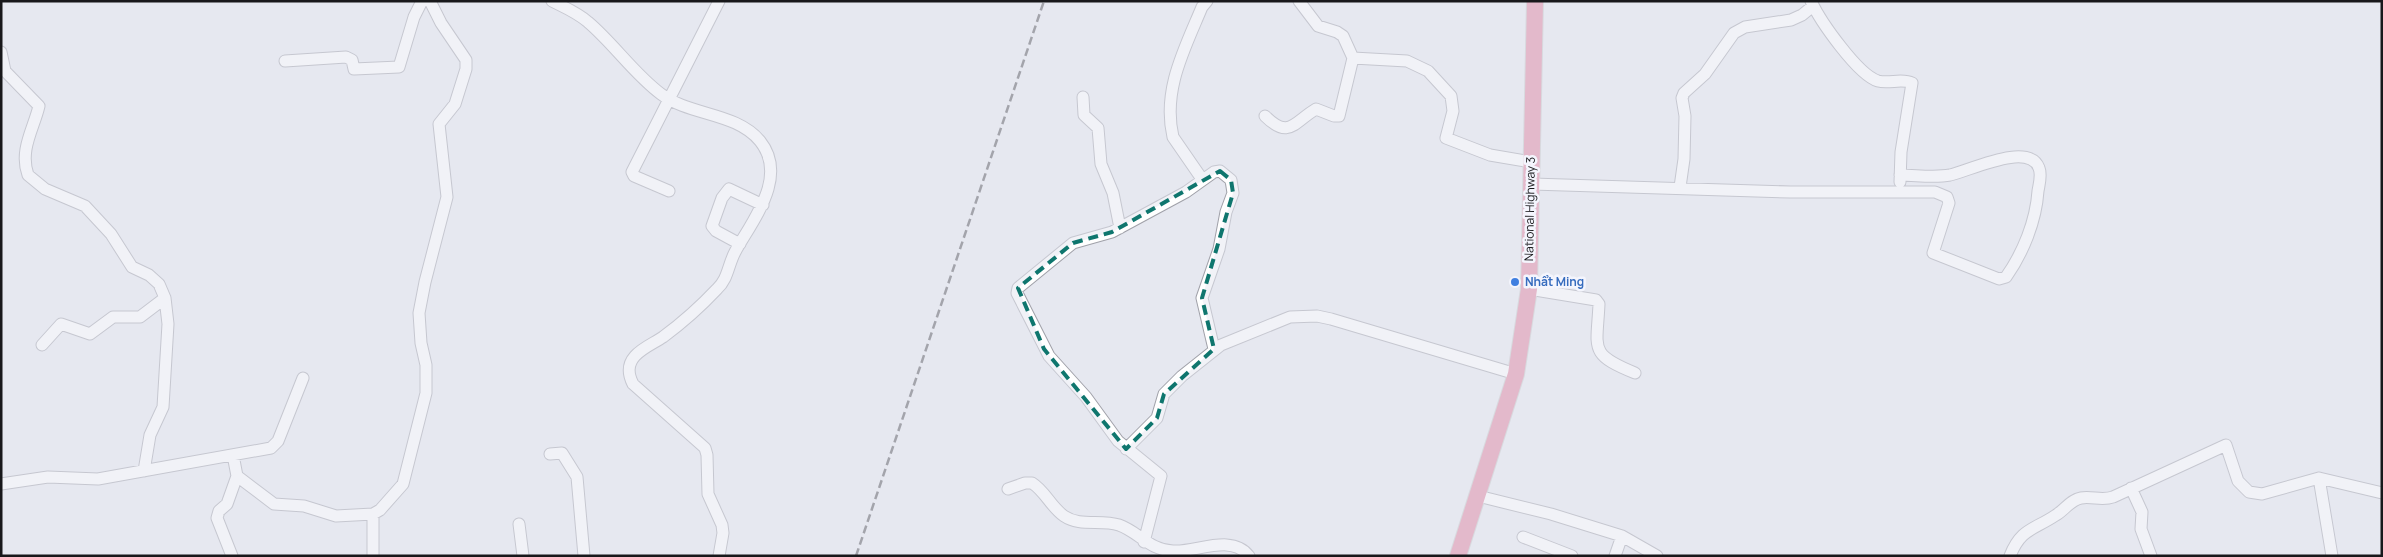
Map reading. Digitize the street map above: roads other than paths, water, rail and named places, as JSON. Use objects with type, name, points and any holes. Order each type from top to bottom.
[{"type":"highway","name":"National Highway 3","points":[[1458,556],[1516,374],[1529,289],[1535,1]]},
{"type":"street","points":[[285,61],[346,57],[352,60],[354,69],[399,67],[414,17],[422,1]]},
{"type":"street","points":[[237,476],[274,504],[298,505],[336,516],[373,514],[380,510],[403,484],[424,402],[426,365],[421,343],[420,313],[447,190],[439,124],[455,104],[466,69],[463,53],[444,28],[430,1]]},
{"type":"street","points":[[552,1],[589,22],[659,93],[668,99],[731,122],[747,130],[760,141],[767,155],[770,172],[763,205],[740,244],[723,284],[667,333],[636,355],[629,370],[629,377],[633,384],[705,448],[708,494],[722,525],[723,533],[719,556]]},
{"type":"street","points":[[669,191],[634,176],[632,172],[719,1]]},
{"type":"street","points":[[1202,179],[1173,137],[1171,129],[1172,88],[1176,69],[1202,7],[1207,1]]},
{"type":"street","points":[[1265,116],[1274,125],[1284,129],[1294,126],[1316,109],[1339,116],[1354,58],[1341,33],[1318,26],[1299,1]]},
{"type":"street","points":[[1680,187],[1684,159],[1685,116],[1682,98],[1684,93],[1705,74],[1734,33],[1746,27],[1791,20],[1802,15],[1812,4],[1841,47],[1870,77],[1884,82],[1912,83],[1901,152],[1900,191]]},
{"type":"street","points":[[1,52],[5,71],[39,106],[32,124],[24,158],[28,175],[46,189],[85,206],[111,234],[132,267],[155,278],[164,298],[168,324],[163,407],[150,435],[144,471]]},
{"type":"street","points":[[1354,58],[1406,61],[1418,65],[1428,71],[1451,96],[1453,111],[1446,138],[1490,155],[1531,162]]},
{"type":"street","points":[[1084,97],[1084,115],[1098,128],[1101,164],[1113,193],[1120,228]]},
{"type":"street","points":[[1532,184],[1680,187],[1790,192],[1935,192],[1947,197],[1949,203],[1933,253],[2002,279],[2006,277],[2015,262],[2035,215],[2040,172],[2036,163],[2020,156],[1950,175],[1900,175]]},
{"type":"street","points":[[1144,542],[1161,481],[1160,476],[1126,449],[1111,433],[1086,398],[1049,356],[1017,293],[1020,284],[1073,243],[1106,235],[1186,192],[1214,172],[1220,171],[1226,174],[1233,186],[1219,249],[1202,298],[1214,349]]},
{"type":"street","points":[[740,244],[716,231],[712,226],[727,190],[732,190],[763,205]]},
{"type":"street","points":[[1529,289],[1594,299],[1598,302],[1596,340],[1598,349],[1603,357],[1613,364],[1635,373]]},
{"type":"street","points":[[42,345],[62,324],[90,334],[113,318],[140,317],[164,298]]},
{"type":"street","points":[[1126,449],[1157,418],[1164,394],[1214,349],[1278,321],[1303,315],[1317,316],[1516,374]]},
{"type":"street","points":[[1,484],[45,477],[93,479],[233,456],[275,446],[303,378]]},
{"type":"street","points":[[2010,556],[2022,535],[2056,515],[2073,502],[2086,498],[2109,499],[2226,445],[2238,481],[2249,492],[2262,494],[2319,478],[2382,493]]},
{"type":"street","points":[[550,454],[562,453],[577,477],[584,556]]},
{"type":"street","points":[[232,556],[217,514],[227,504],[237,476],[233,456]]},
{"type":"street","points":[[2319,478],[2332,556]]},
{"type":"street","points":[[1008,488],[1025,482],[1032,483],[1062,515],[1070,520],[1118,525],[1156,552],[1182,552],[1222,544],[1246,552],[1249,556]]},
{"type":"street","points":[[2131,488],[2142,512],[2141,529],[2151,556]]},
{"type":"street","points":[[1478,496],[1551,514],[1622,536],[1657,556]]},
{"type":"street","points":[[373,514],[373,556]]},
{"type":"street","points":[[519,524],[523,556]]},
{"type":"street","points":[[1615,556],[1622,536]]},
{"type":"street","points":[[1523,537],[1572,556]]},
{"type":"railway","points":[[856,556],[1044,1]]},
{"type":"place","name":"Nhẩt Ming","points":[[1515,282]]}]
